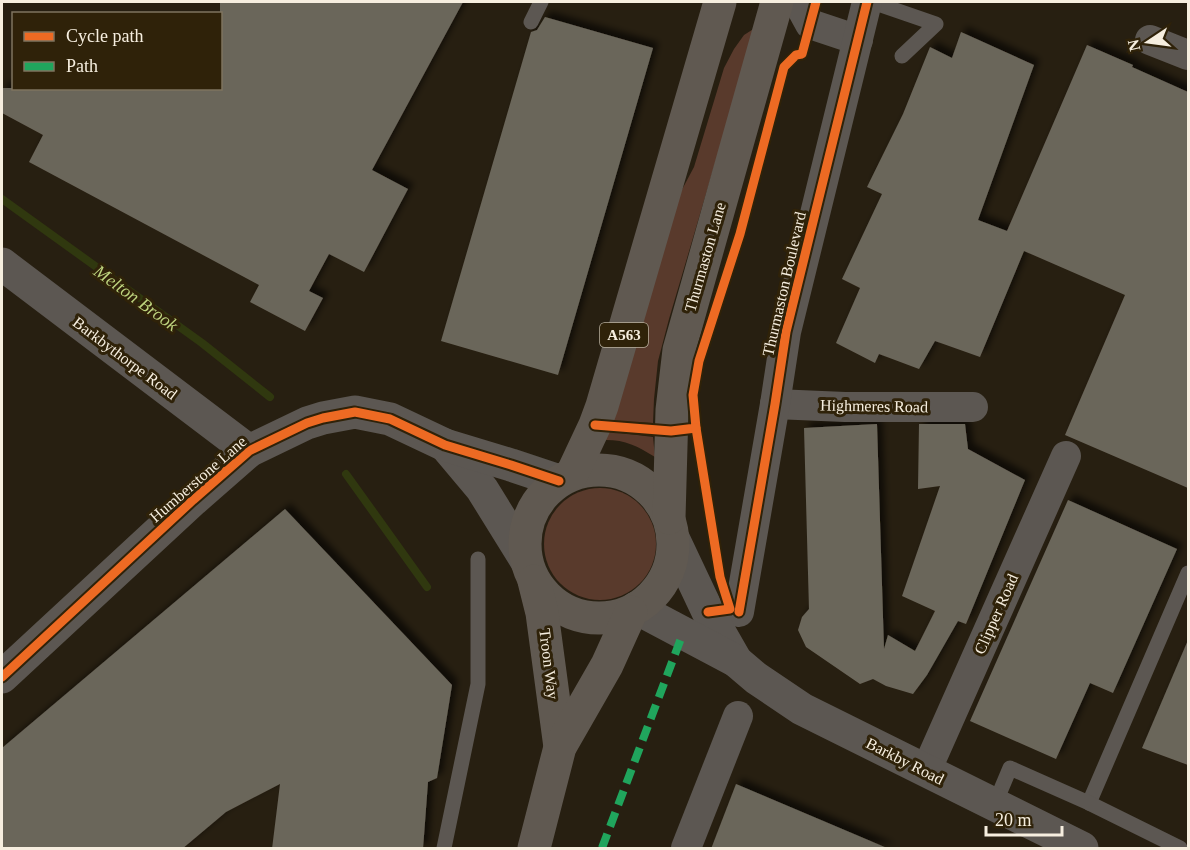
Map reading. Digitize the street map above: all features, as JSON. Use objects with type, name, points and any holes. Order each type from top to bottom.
[{"type":"highway","name":"A563","points":[[566,477],[595,425],[602,406],[720,2]]},
{"type":"highway","name":"Thurmaston Lane","points":[[671,529],[672,410],[679,351],[777,2]]},
{"type":"highway","points":[[595,469],[618,471],[640,482],[658,497],[671,529],[672,557],[668,574],[658,590],[646,603],[634,610],[609,618],[587,618],[566,611],[548,599],[530,571],[525,537],[530,515],[542,495],[566,477],[595,469]]},
{"type":"highway","name":"Troon Way","points":[[530,571],[543,613],[560,747]]},
{"type":"highway","name":"Troon Way","points":[[534,849],[560,747],[607,665],[634,610]]},
{"type":"street","points":[[798,2],[810,24],[858,40]]},
{"type":"street","name":"Thurmaston Boulevard","points":[[739,612],[776,404],[786,332],[858,40],[870,2]]},
{"type":"street","points":[[1150,40],[1188,55]]},
{"type":"street","name":"Barkbythorpe Road","points":[[2,264],[249,451]]},
{"type":"street","name":"Highmeres Road","points":[[776,404],[845,407],[973,407]]},
{"type":"street","name":"Humberstone Lane","points":[[2,677],[249,451],[307,423],[355,412],[390,418],[445,445],[511,465],[566,477]]},
{"type":"street","name":"Humberstone Lane","points":[[445,445],[482,489],[530,571]]},
{"type":"street","name":"Clipper Road","points":[[926,771],[1066,456]]},
{"type":"street","name":"Barkby Road","points":[[671,529],[708,612],[736,661]]},
{"type":"street","name":"Barkby Road","points":[[634,610],[736,661],[756,678],[802,708],[1082,849]]},
{"type":"street","points":[[686,849],[738,716]]},
{"type":"lane","points":[[531,22],[541,2]]},
{"type":"lane","points":[[870,2],[936,24],[902,56]]},
{"type":"lane","points":[[444,849],[478,684],[478,559]]},
{"type":"lane","points":[[1089,804],[1188,573]]},
{"type":"lane","points":[[994,806],[1010,768],[1180,849]]},
{"type":"shaded area","points":[[755,28],[658,361],[653,423],[609,421],[677,199],[694,167],[724,68],[744,35]]},
{"type":"shaded area","points":[[605,431],[653,437],[655,457],[630,444],[601,440]]},
{"type":"shaded area","points":[[600,488],[622,492],[640,504],[652,522],[656,544],[652,566],[640,584],[622,596],[600,600],[578,596],[560,584],[548,566],[544,544],[548,522],[560,504],[578,492]]},
{"type":"building","points":[[220,2],[463,2],[372,170],[408,189],[364,272],[329,254],[309,291],[323,298],[305,331],[250,302],[259,285],[29,162],[43,135],[2,113],[2,88],[12,88],[12,90],[222,90],[222,12],[220,12]]},
{"type":"building","points":[[545,17],[653,48],[558,375],[441,341],[531,32],[537,30]]},
{"type":"building","points":[[961,32],[1034,65],[978,220],[1007,231],[1087,45],[1188,92],[1188,488],[1065,435],[1125,295],[1024,251],[980,357],[935,341],[919,369],[879,354],[875,363],[836,343],[860,288],[842,279],[882,194],[867,187],[903,114],[930,47],[952,58]]},
{"type":"building","points":[[877,424],[884,649],[888,635],[915,651],[935,611],[902,596],[940,486],[918,489],[919,424],[965,424],[968,449],[1025,480],[966,624],[958,621],[927,675],[913,694],[886,686],[873,679],[860,684],[806,647],[798,630],[802,617],[809,609],[804,428]]},
{"type":"building","points":[[1068,500],[1177,549],[1113,693],[1090,683],[1056,759],[970,721]]},
{"type":"building","points":[[285,509],[452,685],[437,778],[428,782],[423,849],[272,849],[280,784],[226,812],[182,849],[2,849],[2,748]]},
{"type":"building","points":[[1188,640],[1188,765],[1142,748]]},
{"type":"building","points":[[736,784],[887,848],[887,849],[711,849]]},
{"type":"waterway","name":"Melton Brook","points":[[2,199],[202,343],[270,397]]},
{"type":"waterway","name":"Melton Brook","points":[[346,474],[427,587]]},
{"type":"marked path","points":[[602,848],[683,633]]},
{"type":"cycle path","points":[[595,425],[671,431],[696,428],[693,395],[699,361],[740,234],[784,67],[796,55],[802,54],[816,2]]},
{"type":"cycle path","points":[[739,612],[786,332],[867,2]]},
{"type":"cycle path","points":[[2,677],[249,451],[307,423],[355,412],[390,419],[445,445],[559,481]]},
{"type":"cycle path","points":[[696,428],[720,577],[730,609],[708,612]]}]
